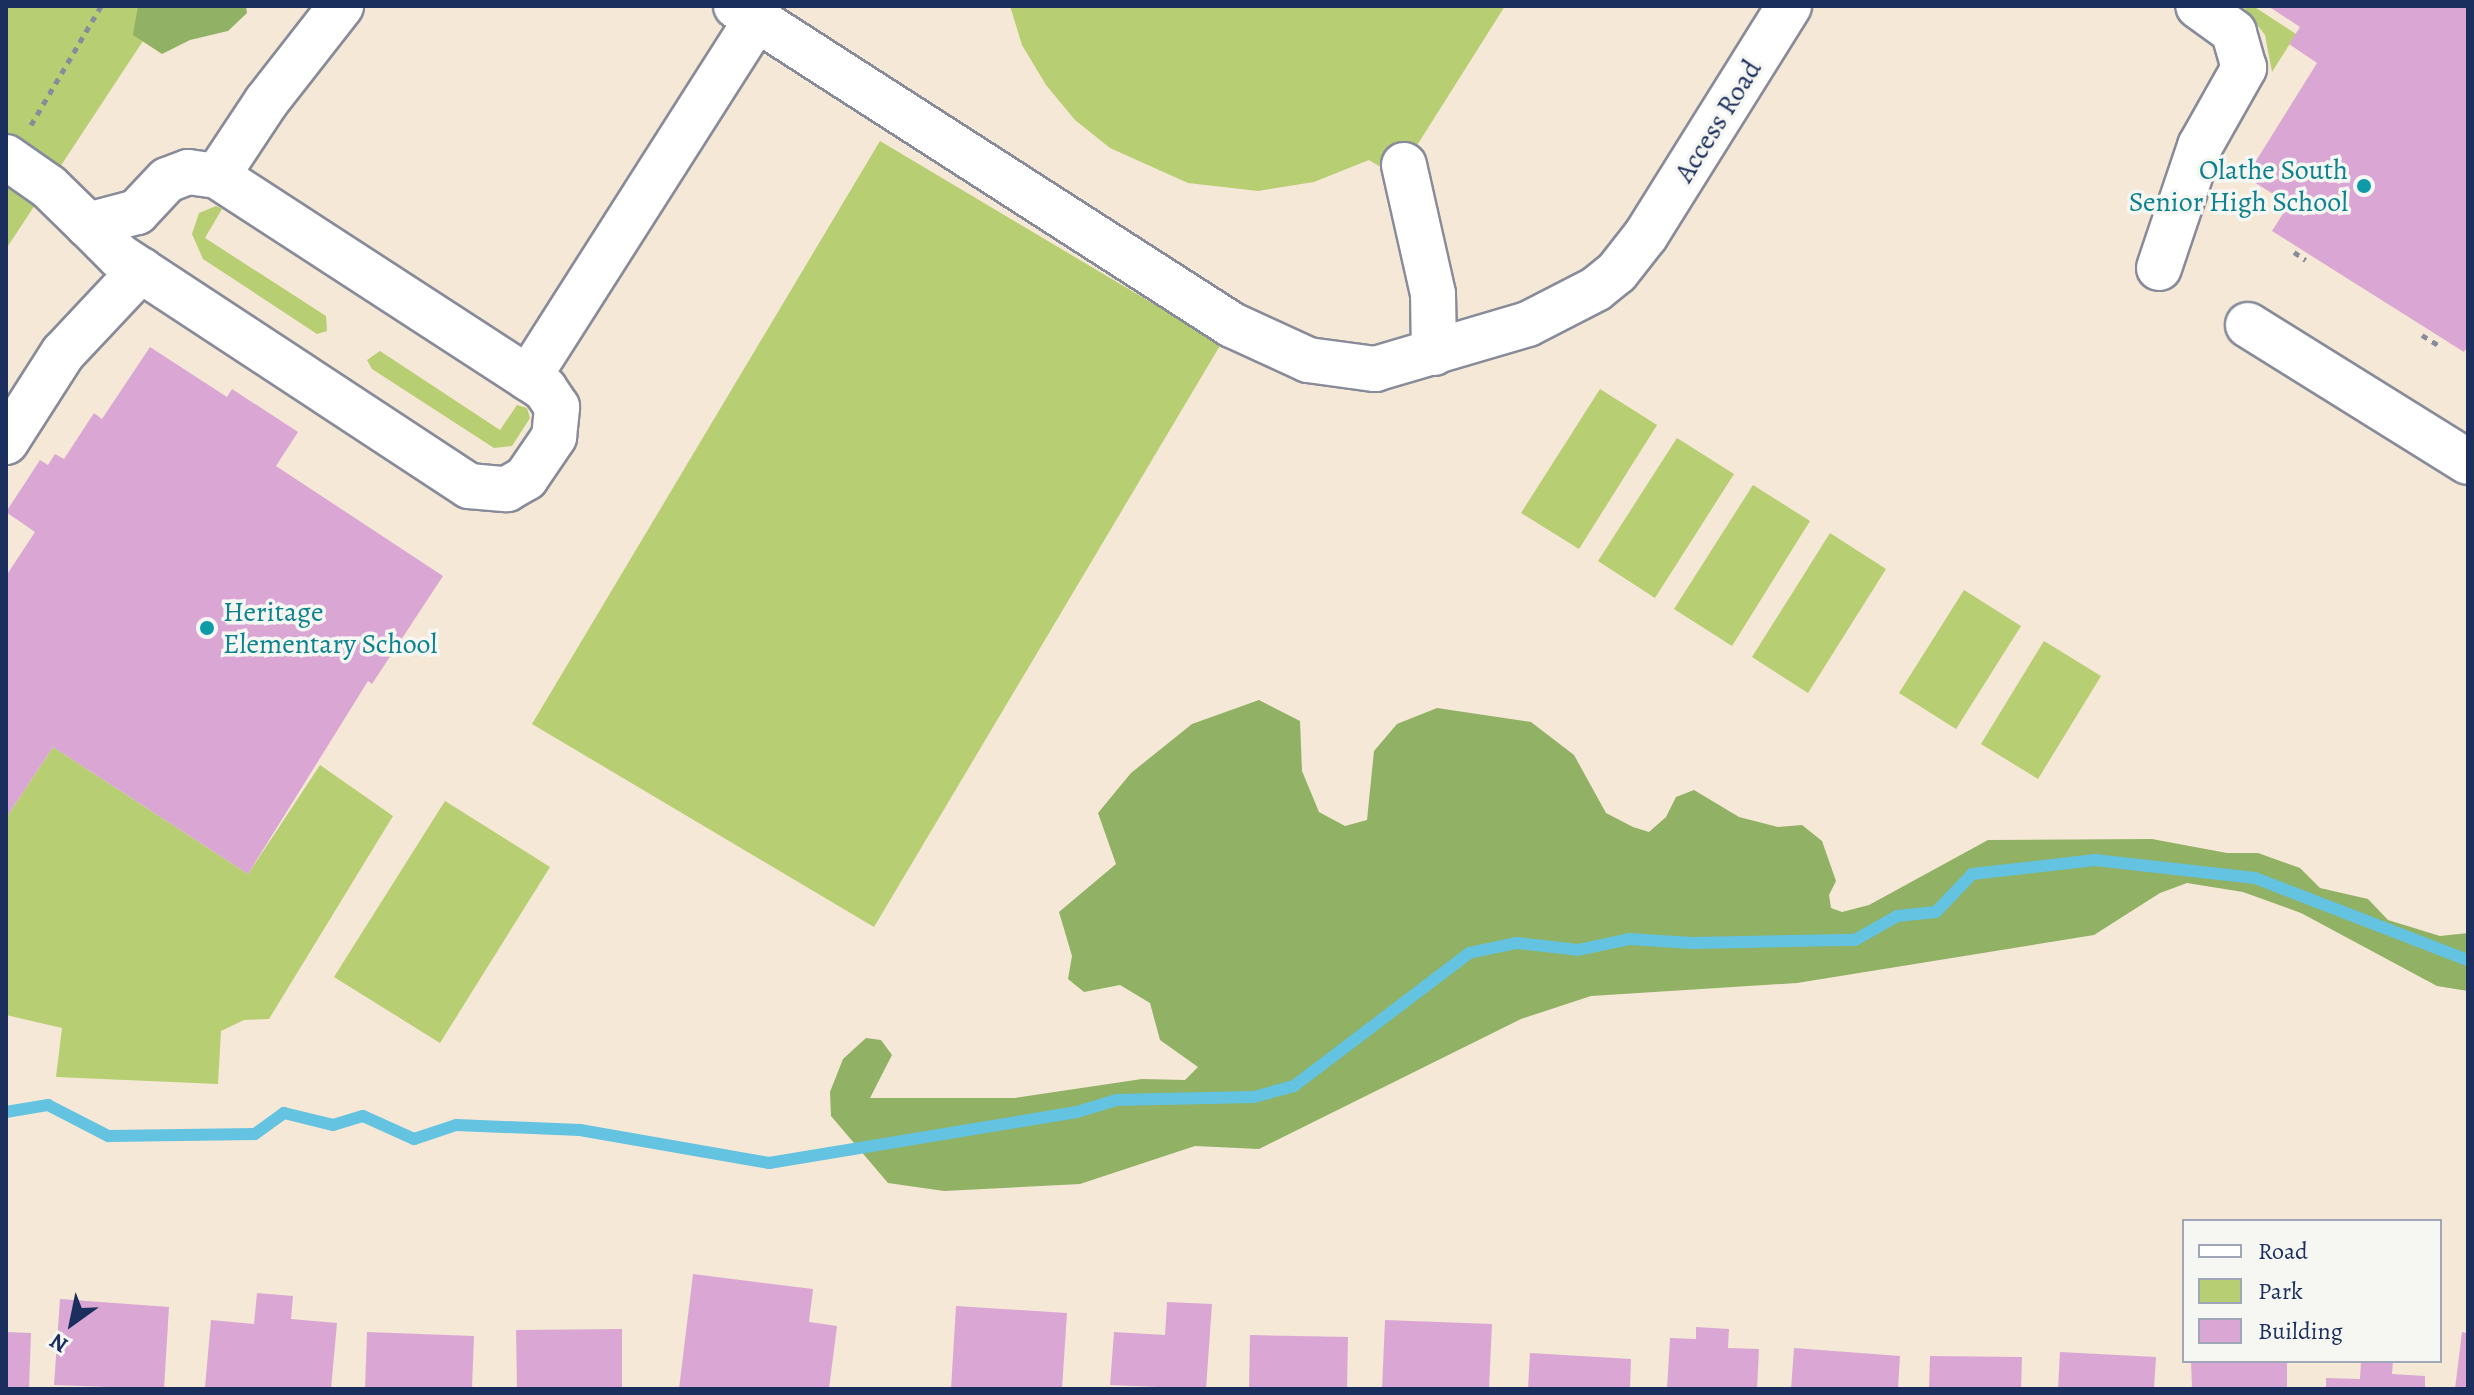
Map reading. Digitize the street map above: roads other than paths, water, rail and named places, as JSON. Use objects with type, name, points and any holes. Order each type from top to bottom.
[{"type":"street","points":[[217,176],[266,102],[341,6]]},
{"type":"street","name":"Access Road","points":[[747,13],[1232,325],[1308,360],[1375,369],[1528,324],[1565,307],[1617,272],[1646,235],[1789,6]]},
{"type":"street","points":[[2159,268],[2200,146],[2244,68],[2234,32],[2198,6]]},
{"type":"street","points":[[528,378],[747,13]]},
{"type":"street","points":[[7,158],[49,187],[88,225],[141,270],[469,486],[507,489],[526,478],[554,437],[557,407],[545,389],[217,176],[188,172],[167,180],[137,212],[88,225]]},
{"type":"street","points":[[1404,165],[1433,294],[1434,353]]},
{"type":"street","points":[[6,442],[63,353],[141,270]]},
{"type":"street","points":[[2248,325],[2467,459]]},
{"type":"waterway","points":[[6,1112],[48,1105],[108,1136],[255,1134],[284,1113],[333,1125],[363,1116],[414,1139],[456,1125],[580,1130],[769,1163],[1077,1112],[1116,1100],[1254,1097],[1294,1086],[1469,953],[1517,943],[1578,950],[1629,939],[1692,943],[1855,940],[1897,916],[1936,912],[1972,874],[2095,860],[2255,878],[2468,960]]},
{"type":"place","name":"Olathe South Senior High School","points":[[2364,186]]},
{"type":"place","name":"Heritage Elementary School","points":[[207,628]]}]
